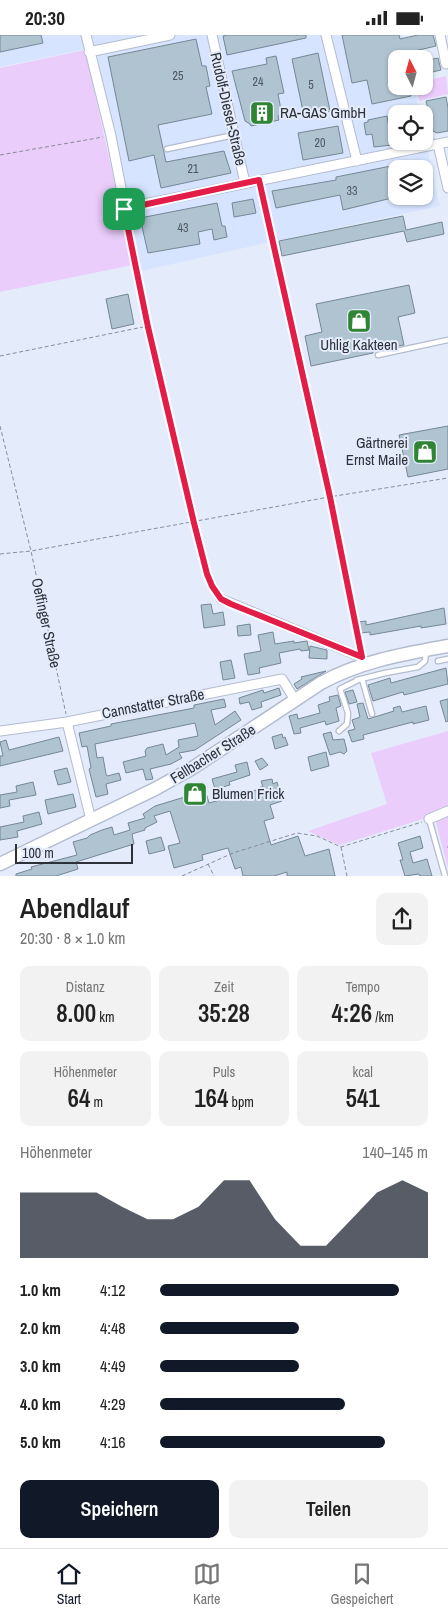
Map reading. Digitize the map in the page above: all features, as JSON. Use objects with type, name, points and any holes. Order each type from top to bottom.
[{"type":"main road","name":"Fellbacher Straße","points":[[0,864],[155,789],[191,769],[295,699],[363,660],[448,646]]},
{"type":"street","points":[[86,35],[110,136],[124,209],[448,142]]},
{"type":"street","points":[[89,52],[170,35]]},
{"type":"street","name":"Rudolf-Diesel-Straße","points":[[212,35],[245,183]]},
{"type":"street","points":[[326,35],[357,161]]},
{"type":"street","points":[[440,35],[446,64]]},
{"type":"street","points":[[438,144],[448,188]]},
{"type":"street","points":[[221,599],[363,660]]},
{"type":"street","name":"Cannstatter Straße","points":[[0,731],[67,722],[282,679],[295,699]]},
{"type":"street","points":[[67,722],[91,820]]},
{"type":"street","points":[[428,820],[448,811]]},
{"type":"lane","points":[[167,149],[234,135]]},
{"type":"lane","points":[[378,355],[448,340]]},
{"type":"lane","points":[[339,731],[347,724],[348,713],[340,689],[359,680],[418,667],[425,661],[426,650]]},
{"type":"lane","points":[[438,661],[448,659]]},
{"type":"lane","points":[[359,680],[372,713]]},
{"type":"lane","points":[[428,820],[445,875]]},
{"type":"path","points":[[0,155],[110,136]]},
{"type":"path","points":[[259,180],[330,497],[363,660]]},
{"type":"path","points":[[124,209],[148,327],[194,523],[207,574],[212,586],[221,599]]},
{"type":"path","points":[[0,356],[148,327]]},
{"type":"path","name":"Oeffinger Straße","points":[[0,426],[30,551],[67,722]]},
{"type":"path","points":[[0,554],[30,551],[330,497],[448,478]]},
{"type":"path","points":[[182,875],[233,853],[297,833],[317,836],[341,847],[428,820]]},
{"type":"path","points":[[341,847],[347,875]]},
{"type":"path","points":[[208,863],[214,875]]},
{"type":"shaded area","points":[[0,35],[403,35],[406,50],[388,50],[388,95],[416,95],[418,105],[388,105],[388,150],[427,150],[430,160],[388,160],[388,205],[433,205],[433,175],[440,206],[137,272],[86,49],[0,67]]},
{"type":"shaded area","points":[[85,50],[133,265],[0,292],[0,68]]},
{"type":"shaded area","points":[[446,76],[448,94],[419,101],[418,95],[433,95],[433,79]]},
{"type":"shaded area","points":[[448,731],[448,809],[429,817],[340,845],[308,831],[387,804],[371,753]]},
{"type":"shaded area","points":[[448,814],[448,868],[435,819]]},
{"type":"building","points":[[0,35],[41,35],[43,43],[0,52]]},
{"type":"building","points":[[306,35],[306,38],[227,55],[223,36]]},
{"type":"building","points":[[342,35],[399,35],[400,39],[418,35],[433,35],[436,46],[419,50],[388,50],[388,95],[411,96],[372,104],[367,80],[352,83]]},
{"type":"building","points":[[196,39],[202,66],[206,66],[210,86],[206,87],[212,114],[158,125],[166,162],[224,151],[231,173],[161,188],[154,155],[129,161],[108,57]]},
{"type":"building","points":[[318,53],[330,111],[304,116],[292,59]]},
{"type":"building","points":[[276,56],[284,93],[278,94],[282,115],[278,116],[279,120],[251,126],[245,121],[232,71],[267,64],[266,58]]},
{"type":"building","points":[[438,58],[441,70],[433,72],[433,59]]},
{"type":"building","points":[[446,97],[448,131],[437,133],[433,131],[433,105],[427,105],[426,101]]},
{"type":"building","points":[[387,116],[388,145],[374,147],[372,134],[366,135],[364,123],[368,122],[368,120]]},
{"type":"building","points":[[338,126],[343,153],[303,160],[298,133]]},
{"type":"building","points":[[388,167],[388,199],[343,210],[340,195],[276,208],[272,191],[336,180],[336,177]]},
{"type":"building","points":[[253,199],[256,213],[234,217],[232,203]]},
{"type":"building","points":[[217,203],[222,226],[225,226],[227,237],[214,240],[212,229],[198,232],[200,244],[148,253],[140,218]]},
{"type":"building","points":[[403,216],[406,230],[442,222],[444,234],[407,242],[404,231],[282,256],[279,241]]},
{"type":"building","name":"Uhlig Kakteen","points":[[409,285],[415,313],[398,317],[404,345],[373,350],[373,353],[311,366],[305,336],[322,332],[316,304]]},
{"type":"building","points":[[128,294],[134,324],[112,329],[106,299]]},
{"type":"building","name":"Gärtnerei Ernst Maile","points":[[448,426],[448,469],[408,477],[399,435]]},
{"type":"building","points":[[211,604],[213,614],[223,612],[225,625],[204,628],[201,605]]},
{"type":"building","points":[[444,608],[446,624],[421,628],[421,626],[370,635],[370,632],[360,633],[358,622],[366,621],[366,625]]},
{"type":"building","points":[[250,624],[251,635],[238,636],[237,626]]},
{"type":"building","points":[[273,632],[275,644],[307,641],[309,650],[301,651],[300,649],[279,653],[281,663],[259,668],[260,673],[248,675],[244,654],[261,651],[258,635]]},
{"type":"building","points":[[310,646],[327,650],[327,659],[309,658]]},
{"type":"building","points":[[231,660],[235,678],[223,680],[220,662]]},
{"type":"building","points":[[446,668],[448,684],[404,695],[403,692],[373,701],[368,685],[390,678],[391,683]]},
{"type":"building","points":[[326,671],[297,689],[294,684],[302,679],[301,677]]},
{"type":"building","points":[[279,688],[281,695],[261,702],[262,707],[252,710],[249,702],[240,704],[239,698],[263,690],[264,693]]},
{"type":"building","points":[[353,690],[357,702],[349,704],[345,692]]},
{"type":"building","points":[[338,695],[341,706],[336,708],[339,721],[326,725],[325,721],[300,728],[301,733],[294,734],[289,716],[297,714],[298,719],[320,713],[318,705],[330,701],[329,697]]},
{"type":"building","points":[[224,699],[226,707],[211,710],[215,725],[235,711],[241,720],[195,750],[179,753],[182,758],[171,764],[150,769],[153,779],[146,780],[143,769],[126,773],[123,762],[146,756],[145,751],[147,748],[163,744],[166,755],[179,747],[178,740],[198,736],[195,723],[95,744],[97,758],[103,757],[107,776],[119,773],[121,780],[106,784],[108,794],[96,797],[89,769],[91,768],[87,746],[82,747],[79,733],[111,726],[111,724],[194,708],[194,705]]},
{"type":"building","points":[[448,699],[448,721],[446,722],[440,701]]},
{"type":"building","points":[[363,703],[368,719],[394,711],[393,708],[400,706],[402,712],[426,706],[429,720],[413,724],[413,722],[363,735],[364,739],[352,742],[348,731],[355,729],[352,720],[360,717],[357,704]]},
{"type":"building","points":[[331,732],[333,740],[344,739],[347,751],[344,754],[340,752],[330,755],[323,734]]},
{"type":"building","points":[[282,734],[288,745],[275,749],[272,737]]},
{"type":"building","points":[[59,737],[63,751],[0,766],[0,756],[3,756],[0,742],[6,740],[9,750]]},
{"type":"building","points":[[326,752],[329,766],[311,771],[308,757]]},
{"type":"building","points":[[262,758],[268,765],[260,770],[255,761]]},
{"type":"building","points":[[247,762],[250,775],[229,782],[230,785],[215,789],[212,779],[237,772],[235,765]]},
{"type":"building","points":[[67,768],[71,782],[58,785],[54,771]]},
{"type":"building","points":[[272,779],[273,784],[277,782],[282,801],[270,805],[274,818],[264,821],[271,845],[298,836],[305,856],[329,849],[335,876],[287,876],[287,872],[274,876],[243,876],[241,867],[235,869],[228,848],[202,855],[203,860],[174,868],[168,846],[180,843],[170,811],[154,816],[157,822],[145,828],[145,830],[132,834],[134,844],[76,862],[78,869],[56,876],[16,876],[16,874],[32,869],[31,867],[77,855],[73,842],[87,838],[102,830],[112,827],[114,835],[130,830],[128,823],[145,818],[143,814],[155,806],[188,796],[187,791],[204,786],[209,803],[260,789],[260,787],[263,787],[261,781]]},
{"type":"building","points":[[33,782],[36,795],[9,800],[10,806],[0,808],[0,795],[17,792],[16,786]]},
{"type":"building","points":[[73,794],[76,807],[48,814],[45,800]]},
{"type":"building","points":[[39,812],[42,824],[17,831],[18,837],[0,840],[0,827],[24,822],[23,816]]},
{"type":"building","points":[[420,836],[423,848],[410,852],[413,863],[427,859],[432,876],[420,876],[419,874],[405,876],[400,860],[403,860],[398,843]]},
{"type":"building","points":[[161,837],[165,850],[149,854],[146,841]]},
{"type":"place","name":"RA-GAS GmbH","points":[[262,113]]},
{"type":"place","name":"Uhlig Kakteen","points":[[359,321]]},
{"type":"place","name":"Gärtnerei Ernst Maile","points":[[425,452]]},
{"type":"place","name":"Blumen Frick","points":[[195,794]]},
{"type":"route","points":[[259,180],[330,497],[362,657],[231,604],[221,599],[212,586],[207,574],[194,523],[148,327],[124,209],[259,180]]}]
